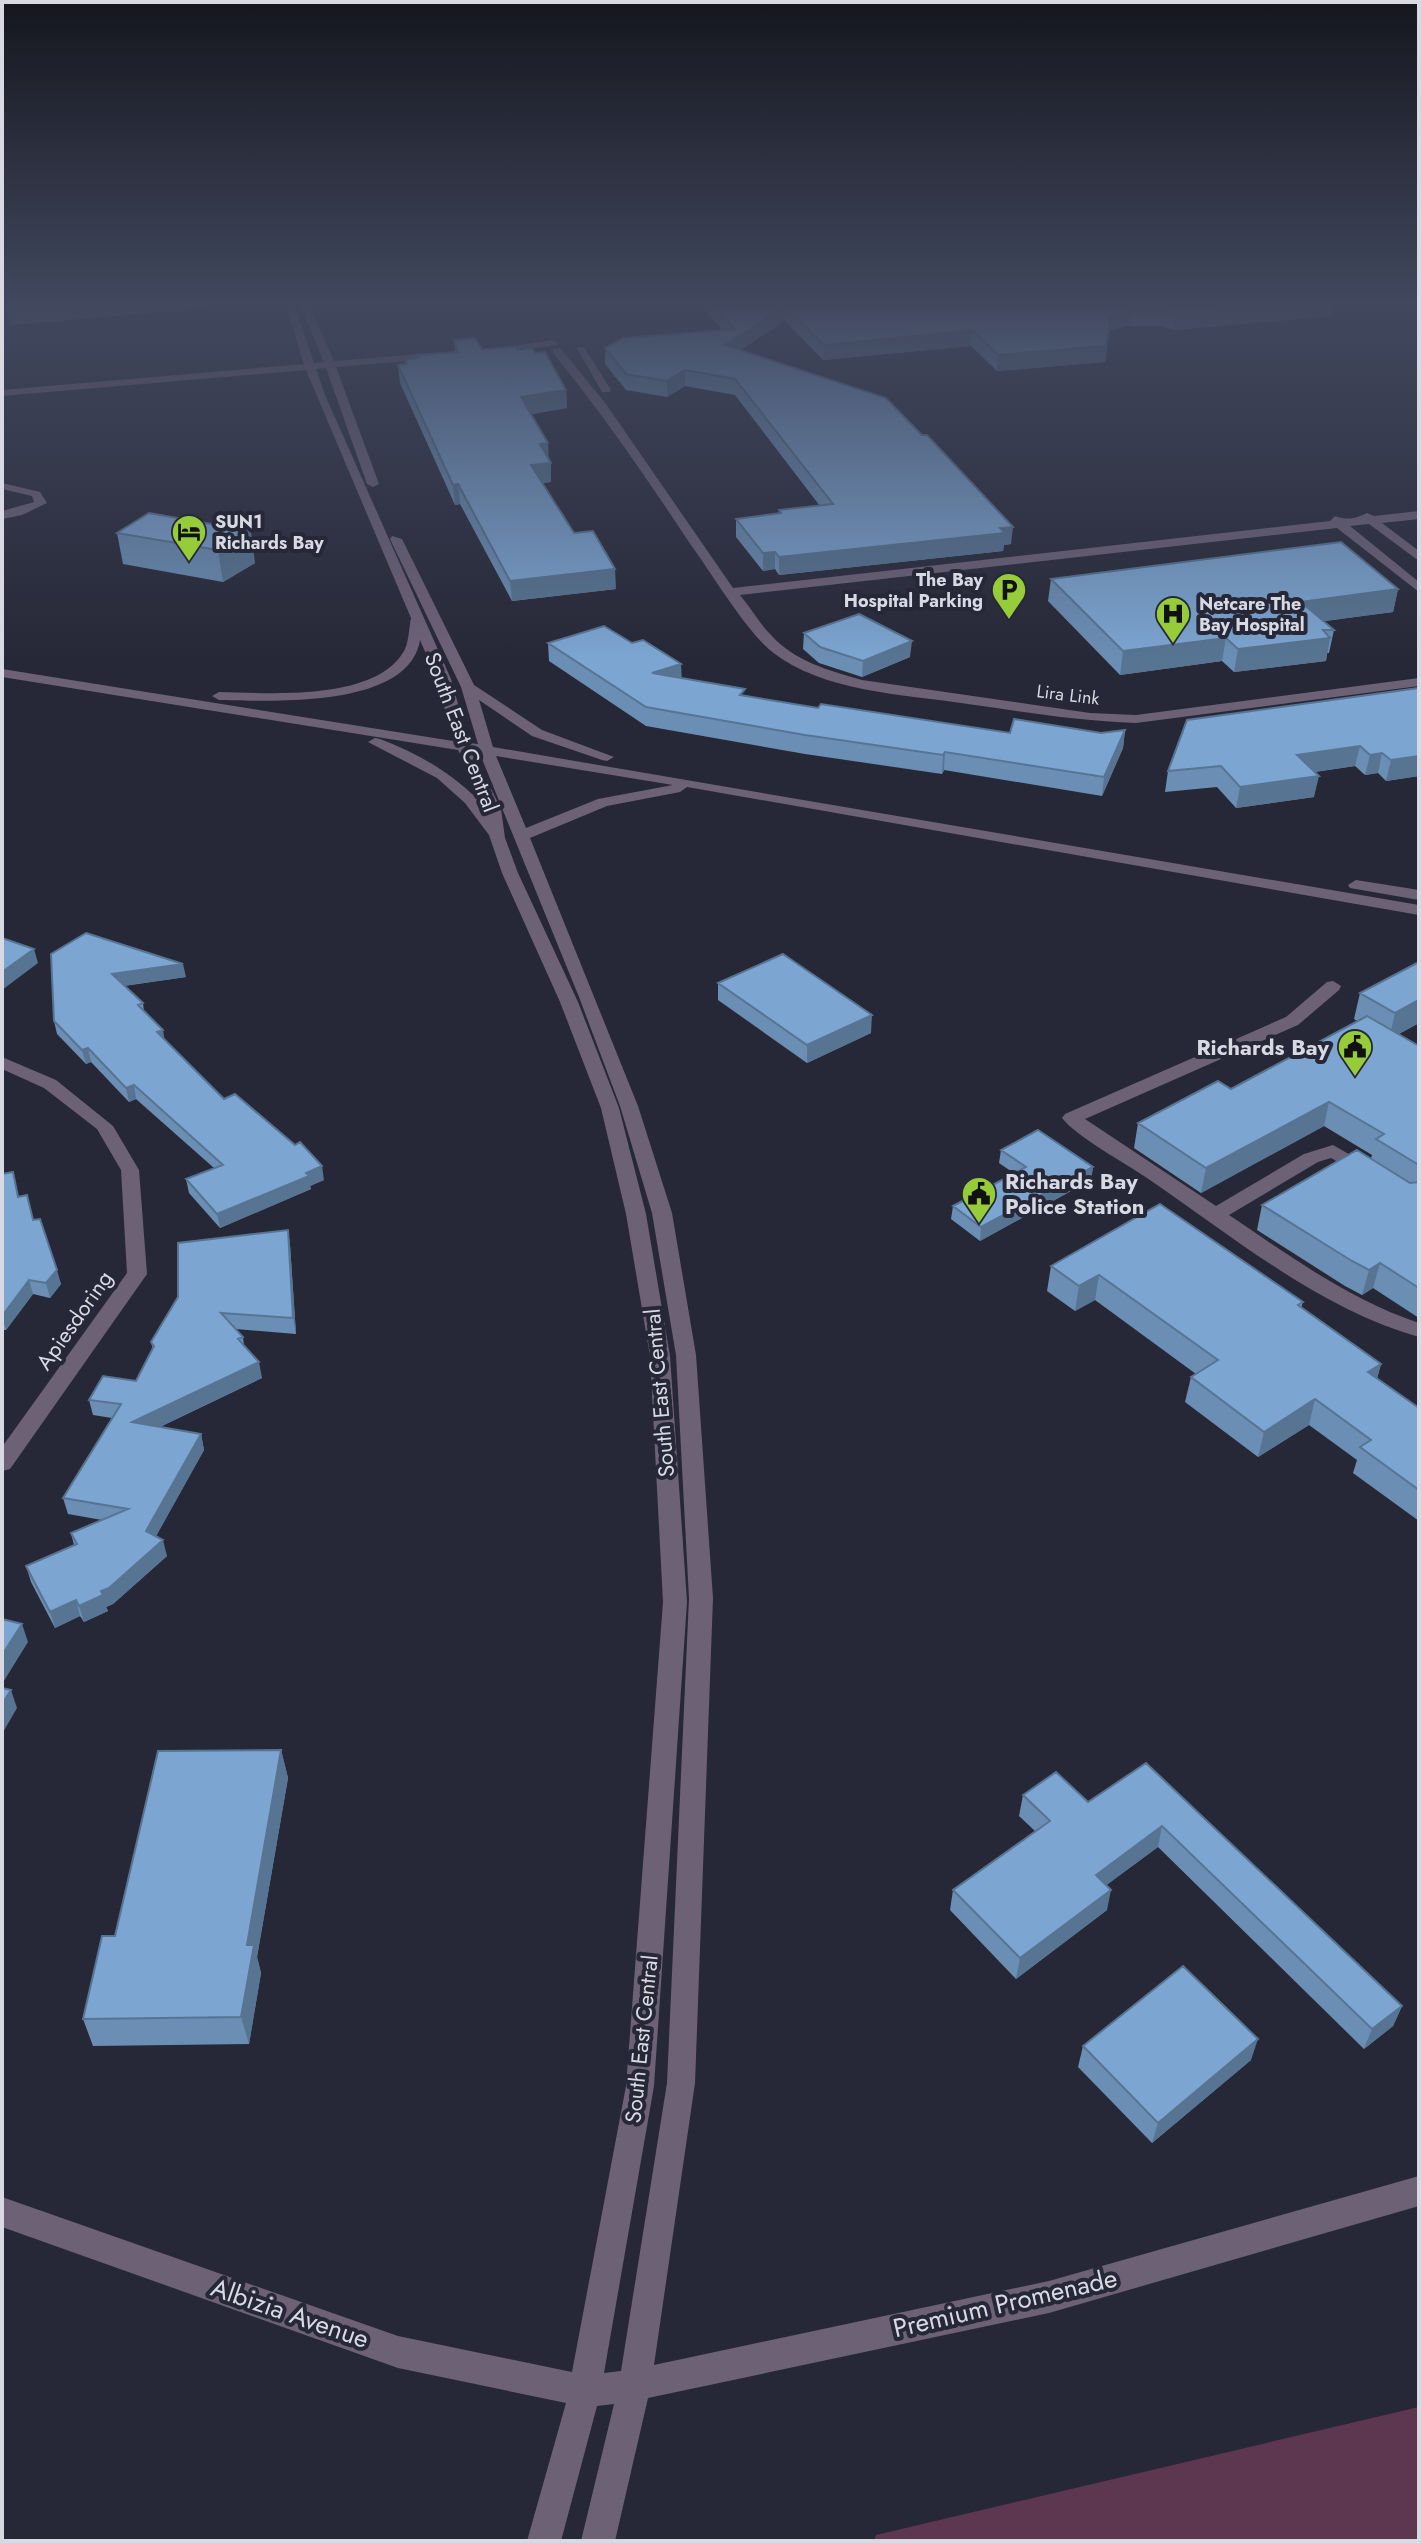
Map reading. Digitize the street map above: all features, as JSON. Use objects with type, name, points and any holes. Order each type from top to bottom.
[{"type":"street","name":"South East Central","points":[[341,422],[417,619],[474,744],[494,809],[510,836],[629,1106],[662,1213],[686,1355],[701,1598],[681,2083],[635,2385],[598,2541]]},
{"type":"street","name":"South East Central","points":[[343,422],[384,514],[468,687],[474,744]]},
{"type":"street","name":"Lira Link","points":[[613,422],[736,592]]},
{"type":"street","name":"Lira Link","points":[[620,422],[691,517],[767,640],[794,658],[838,678],[860,684],[1090,717],[1155,718],[1419,682]]},
{"type":"street","points":[[2,486],[36,494],[41,503],[18,513],[2,515]]},
{"type":"street","points":[[736,592],[1419,509]]},
{"type":"street","points":[[1368,517],[1419,515]]},
{"type":"street","points":[[1368,517],[1419,557]]},
{"type":"street","points":[[736,592],[792,580],[1336,521],[1419,588]]},
{"type":"street","points":[[219,696],[305,696],[364,685],[398,668],[410,655],[416,642],[417,619]]},
{"type":"street","points":[[2,665],[219,696],[704,786],[1419,910]]},
{"type":"street","points":[[2,673],[341,728],[607,757],[1419,895]]},
{"type":"street","points":[[468,687],[537,733],[607,757]]},
{"type":"street","points":[[341,728],[428,764],[445,775],[487,820],[510,836],[603,802],[704,786]]},
{"type":"street","name":"South East Central","points":[[510,836],[610,1108],[636,1214],[660,1356],[675,1602],[640,2086],[585,2391],[544,2541]]},
{"type":"street","points":[[1333,986],[1292,1021],[1071,1118],[1333,1294],[1377,1316],[1419,1330]]},
{"type":"street","name":"Apiesdoring","points":[[2,1062],[50,1084],[104,1126],[130,1170],[137,1274],[2,1463]]},
{"type":"street","points":[[1213,1216],[1311,1158],[1333,1151],[1385,1184]]},
{"type":"street","name":"Premium Promenade","points":[[585,2391],[635,2385],[1049,2297],[1419,2191]]},
{"type":"street","name":"Albizia Avenue","points":[[2,2212],[398,2352],[585,2391]]},
{"type":"shaded area","points":[[1419,2407],[1419,2541],[874,2541],[876,2535]]},
{"type":"building","points":[[424,422],[535,422],[548,443],[540,444],[551,463],[531,465],[574,533],[593,531],[615,569],[510,581],[458,484],[453,485]]},
{"type":"building","points":[[768,422],[909,422],[922,435],[927,435],[1013,527],[1000,528],[1005,533],[779,557],[775,552],[763,553],[736,519],[833,504]]},
{"type":"building","points":[[149,513],[251,531],[218,550],[117,533]]},
{"type":"building","points":[[1341,542],[1398,589],[1301,602],[1334,630],[1323,630],[1330,638],[1238,649],[1226,638],[1123,651],[1051,579]]},
{"type":"building","points":[[859,614],[912,641],[863,661],[820,647],[804,633]]},
{"type":"building","points":[[604,626],[632,643],[643,640],[681,664],[652,673],[745,689],[740,695],[1010,733],[1014,719],[1101,733],[1125,730],[1104,777],[945,752],[943,755],[805,735],[646,707],[548,643]]},
{"type":"building","points":[[1419,688],[1419,756],[1391,760],[1382,753],[1370,755],[1360,746],[1297,755],[1319,776],[1240,787],[1221,766],[1168,771],[1187,720]]},
{"type":"building","points":[[86,933],[183,964],[112,974],[143,1003],[138,1005],[163,1030],[157,1032],[224,1099],[235,1094],[295,1145],[300,1142],[322,1166],[306,1173],[309,1176],[217,1214],[186,1179],[223,1165],[134,1085],[126,1088],[88,1048],[82,1050],[54,1021],[51,954]]},
{"type":"building","points":[[2,938],[34,949],[2,972]]},
{"type":"building","points":[[783,954],[872,1015],[807,1045],[718,983]]},
{"type":"building","points":[[1419,962],[1419,1000],[1395,1013],[1360,993]]},
{"type":"building","points":[[1367,1016],[1419,1046],[1419,1165],[1376,1139],[1384,1134],[1329,1102],[1206,1168],[1138,1123],[1218,1081],[1231,1089]]},
{"type":"building","points":[[1038,1130],[1093,1167],[981,1227],[953,1206],[1026,1167],[1001,1150]]},
{"type":"building","points":[[1357,1150],[1410,1183],[1419,1182],[1419,1288],[1380,1263],[1369,1270],[1262,1205]]},
{"type":"building","points":[[13,1172],[18,1197],[27,1195],[33,1220],[40,1219],[57,1270],[46,1283],[29,1280],[2,1316],[2,1174]]},
{"type":"building","points":[[1160,1204],[1303,1302],[1298,1305],[1381,1364],[1368,1372],[1419,1408],[1419,1490],[1360,1447],[1371,1440],[1315,1399],[1264,1432],[1191,1377],[1218,1360],[1099,1275],[1079,1286],[1051,1266]]},
{"type":"building","points":[[288,1230],[293,1318],[221,1313],[243,1337],[238,1339],[259,1362],[132,1422],[201,1434],[146,1531],[163,1540],[109,1588],[101,1591],[103,1595],[79,1606],[76,1600],[50,1612],[26,1566],[77,1544],[71,1533],[128,1509],[63,1498],[121,1404],[89,1400],[103,1376],[136,1381],[154,1346],[151,1342],[178,1297],[178,1243]]},
{"type":"building","points":[[2,1619],[22,1624],[2,1655]]},
{"type":"building","points":[[2,1688],[11,1690],[2,1704]]},
{"type":"building","points":[[281,1750],[247,1945],[254,1945],[241,2017],[83,2019],[102,1936],[115,1936],[158,1751]]},
{"type":"building","points":[[1146,1763],[1402,2006],[1372,2029],[1162,1826],[1096,1875],[1111,1890],[1020,1958],[953,1890],[1050,1821],[1023,1795],[1056,1772],[1088,1802]]},
{"type":"building","points":[[1183,1966],[1258,2039],[1158,2123],[1083,2046]]},
{"type":"place","name":"SUN1 Richards Bay","points":[[189,563]]},
{"type":"place","name":"The Bay Hospital Parking","points":[[1009,621]]},
{"type":"place","name":"Netcare The Bay Hospital","points":[[1173,645]]},
{"type":"place","name":"Richards Bay","points":[[1355,1078]]},
{"type":"place","name":"Richards Bay Police Station","points":[[979,1225]]}]
